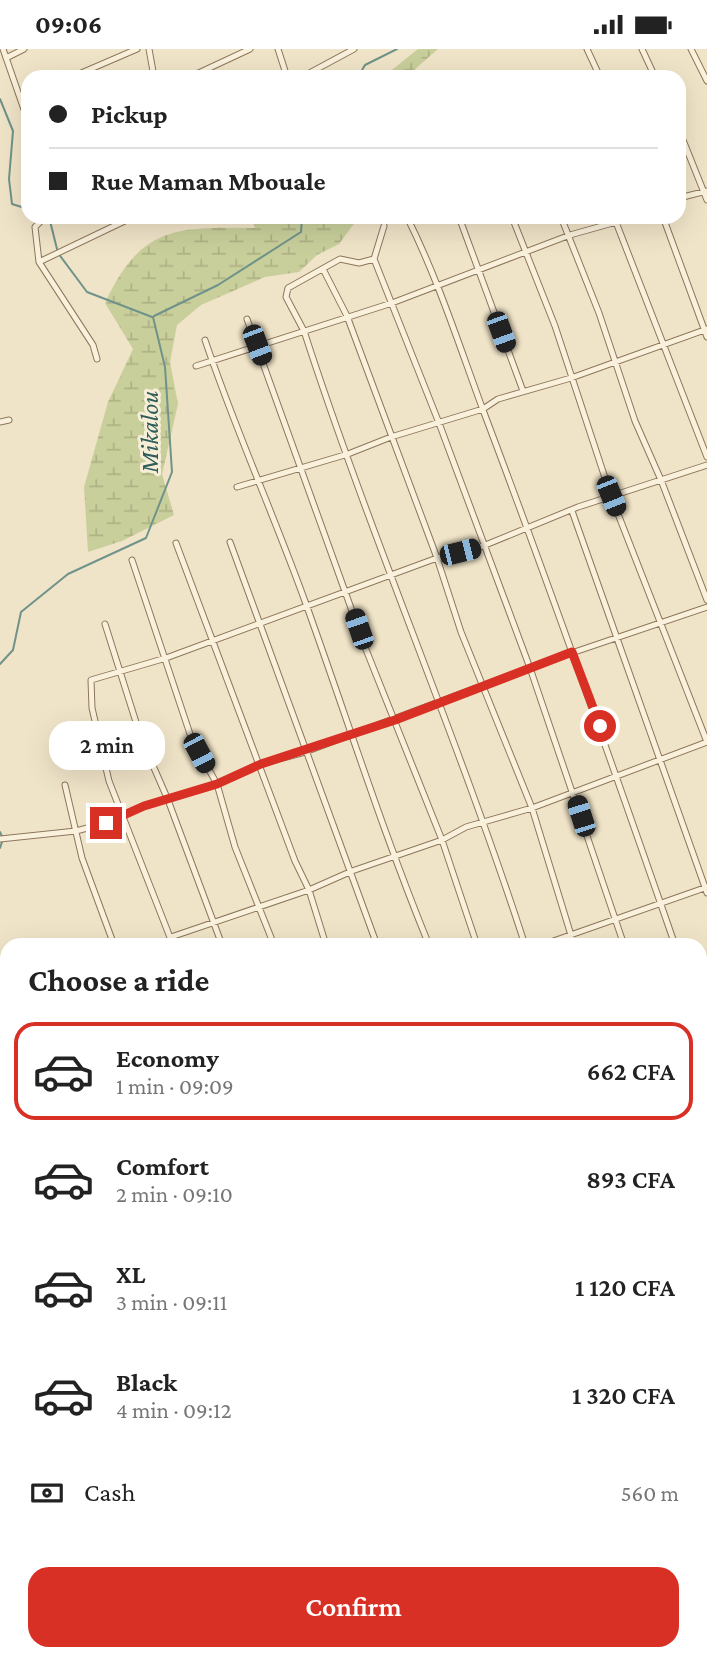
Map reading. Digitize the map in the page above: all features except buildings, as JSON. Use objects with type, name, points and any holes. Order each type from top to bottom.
[{"type":"street","points":[[3,49],[21,100]]},
{"type":"street","points":[[6,58],[24,49]]},
{"type":"street","points":[[88,70],[138,49]]},
{"type":"street","points":[[149,49],[153,70]]},
{"type":"street","points":[[205,70],[250,49]]},
{"type":"street","points":[[278,49],[285,70]]},
{"type":"street","points":[[316,70],[354,49]]},
{"type":"street","points":[[587,49],[597,70]]},
{"type":"street","points":[[642,49],[652,70]]},
{"type":"street","points":[[691,49],[707,81]]},
{"type":"street","points":[[686,146],[707,199]]},
{"type":"street","points":[[686,196],[706,192]]},
{"type":"street","points":[[38,224],[35,227],[39,262],[93,345],[97,359]]},
{"type":"street","points":[[39,262],[118,224]]},
{"type":"street","points":[[411,224],[438,286],[528,527],[618,775],[672,938]]},
{"type":"street","points":[[462,224],[523,391]]},
{"type":"street","points":[[515,224],[527,251],[611,496],[707,742],[532,808],[466,827],[442,840],[352,871],[309,890],[171,937],[141,870],[108,781],[89,685],[95,678],[166,658],[437,558],[483,546],[611,496],[707,465]]},
{"type":"street","points":[[564,224],[635,421],[661,480],[707,600]]},
{"type":"street","points":[[196,366],[392,303],[479,267],[603,224]]},
{"type":"street","points":[[616,224],[707,457]]},
{"type":"street","points":[[237,487],[348,454],[391,437],[483,409],[498,399],[571,378],[706,332],[666,224]]},
{"type":"street","points":[[384,226],[374,259],[439,423],[530,668],[622,938]]},
{"type":"street","points":[[374,259],[359,263],[340,260],[286,290],[304,331],[327,404],[348,454],[389,576],[485,821],[523,938]]},
{"type":"street","points":[[323,269],[347,316],[437,558],[461,632],[532,808],[571,938]]},
{"type":"street","points":[[247,319],[346,591],[442,840],[475,938]]},
{"type":"street","points":[[205,340],[257,481],[307,605],[393,856],[426,938]]},
{"type":"street","points":[[0,422],[9,419]]},
{"type":"street","points":[[562,938],[706,889],[572,512]]},
{"type":"street","points":[[230,542],[375,938]]},
{"type":"street","points":[[176,543],[261,764],[295,861],[309,890],[324,938]]},
{"type":"street","points":[[132,560],[192,740],[217,784],[235,847],[271,938]]},
{"type":"street","points":[[0,839],[76,831],[123,816],[144,806],[217,784],[261,764],[305,752],[395,720],[572,652],[707,607]]},
{"type":"street","points":[[105,624],[122,671],[141,739],[168,800],[219,938]]},
{"type":"street","points":[[65,785],[82,858],[111,938]]},
{"type":"green space","points":[[418,49],[438,49],[414,70],[392,70]]},
{"type":"green space","points":[[254,224],[354,224],[339,244],[317,255],[299,272],[265,277],[201,305],[177,325],[170,362],[178,404],[162,474],[174,515],[122,541],[88,552],[84,487],[108,402],[133,349],[105,303],[133,258],[164,236],[204,228],[255,228]]},
{"type":"waterway","points":[[362,70],[365,65],[397,49]]},
{"type":"waterway","name":"Mikalou","points":[[0,99],[13,131],[9,179],[12,204],[21,207]]},
{"type":"waterway","name":"Mikalou","points":[[51,224],[58,253],[87,292],[152,317]]},
{"type":"waterway","points":[[154,316],[218,285],[301,232],[302,224]]},
{"type":"waterway","name":"Mikalou","points":[[0,664],[13,650],[21,612],[68,574],[146,538],[172,472],[165,367],[153,317]]},
{"type":"waterway","name":"Mikalou","points":[[0,832],[3,839],[0,848]]},
{"type":"route","points":[[106,823],[144,806],[217,784],[261,764],[305,752],[395,720],[572,652],[600,726]]}]
